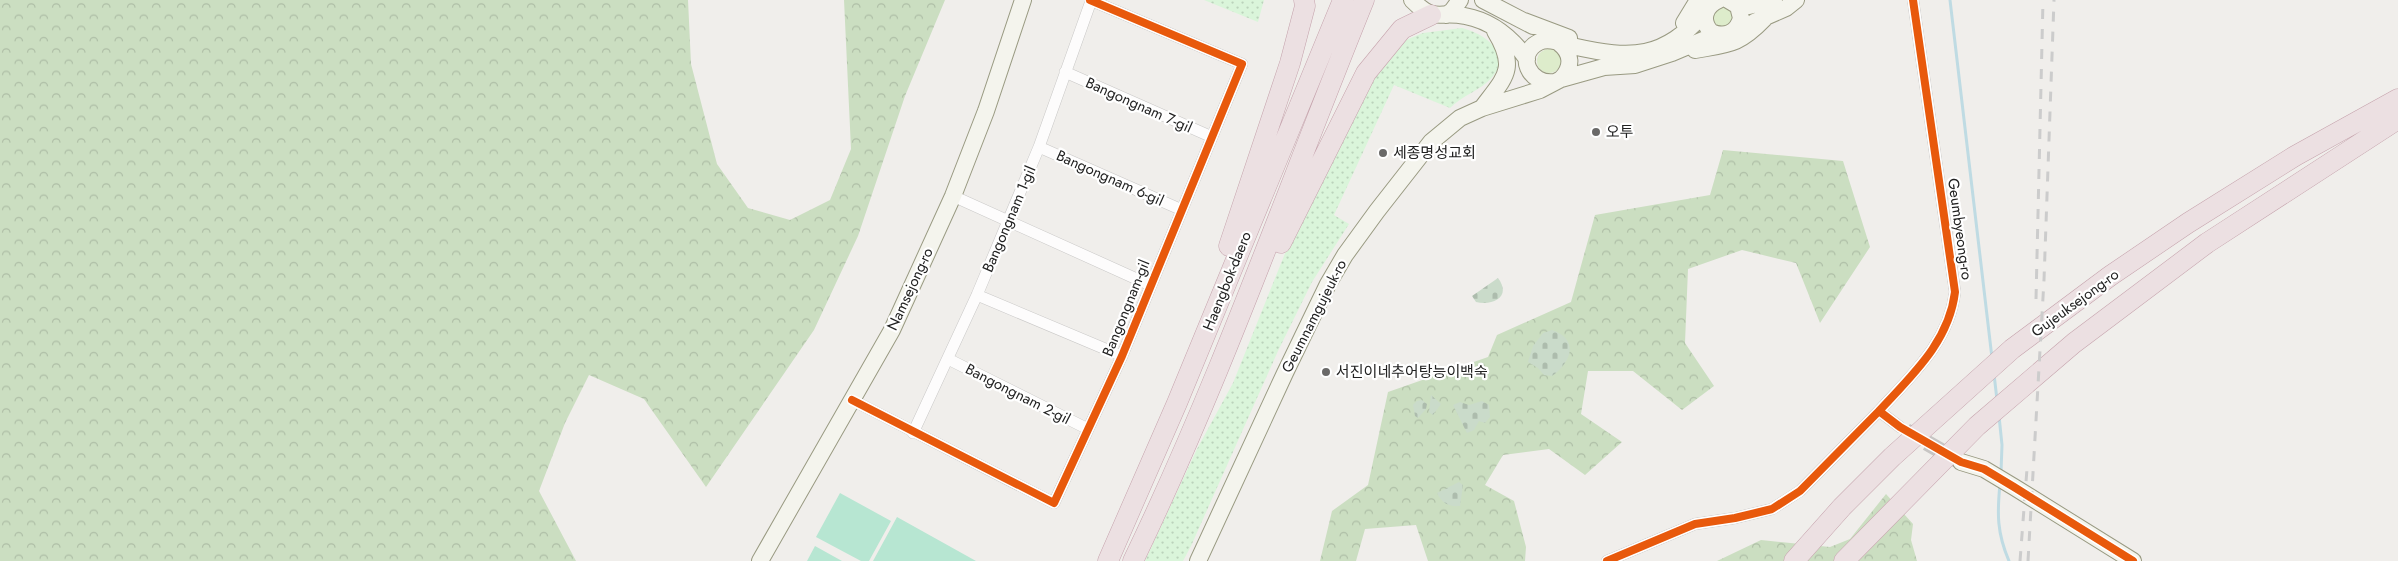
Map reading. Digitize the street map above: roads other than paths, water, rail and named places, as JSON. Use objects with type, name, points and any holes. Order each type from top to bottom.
[{"type":"highway","points":[[1177,403],[1202,320],[1222,267],[1290,63],[1305,6],[1304,0]]},
{"type":"highway","name":"Haengbok-daero","points":[[1108,561],[1177,403],[1344,0]]},
{"type":"highway","name":"Haengbok-daero","points":[[1133,561],[1161,503],[1199,413],[1364,0]]},
{"type":"highway","points":[[1199,413],[1232,359],[1291,220],[1366,73],[1402,29],[1438,15]]},
{"type":"highway","name":"Gujeuksejong-ro","points":[[1794,561],[1854,495],[1969,386],[2012,349],[2110,276],[2188,224],[2295,156],[2398,98]]},
{"type":"highway","name":"Gujeuksejong-ro","points":[[1844,561],[1977,426],[2074,343],[2207,243],[2398,119]]},
{"type":"street","name":"Namsejong-ro","points":[[760,561],[892,330],[953,196],[986,112],[1023,0]]},
{"type":"street","name":"Bangongnam 1-gil","points":[[913,433],[977,294],[1039,147],[1090,0]]},
{"type":"street","name":"Bangongnam-gil","points":[[852,400],[913,433],[1054,503],[1122,356],[1242,64],[1090,0]]},
{"type":"street","points":[[1412,0],[1438,15],[1465,16],[1489,24],[1516,44],[1527,61],[1530,73],[1541,82],[1558,80],[1566,74],[1570,60],[1564,47],[1524,21],[1483,0]]},
{"type":"street","points":[[1438,15],[1452,12],[1460,0]]},
{"type":"street","points":[[1731,1],[1750,6],[1786,8],[1796,0]]},
{"type":"street","name":"Geumbyeong-ro","points":[[1607,561],[1694,524],[1735,518],[1772,509],[1800,491],[1916,371],[1940,339],[1953,312],[1955,292],[1913,0]]},
{"type":"street","points":[[1731,1],[1740,12],[1741,18],[1735,30]]},
{"type":"street","points":[[1708,4],[1705,17],[1708,28],[1717,34]]},
{"type":"street","name":"Geumnamgujeuk-ro","points":[[1482,108],[1512,84],[1527,61],[1533,46],[1539,42],[1545,40],[1557,42],[1635,59],[1674,42],[1708,4]]},
{"type":"street","points":[[1735,30],[1763,6]]},
{"type":"street","points":[[1635,59],[1674,58],[1696,50],[1727,46],[1738,42],[1763,6]]},
{"type":"street","points":[[1524,21],[1547,28],[1602,51]]},
{"type":"street","points":[[1482,108],[1504,78],[1508,62],[1505,47],[1489,24]]},
{"type":"street","name":"Geumnamgujeuk-ro","points":[[1198,561],[1303,334],[1345,255],[1431,142],[1460,118],[1482,108],[1540,90],[1558,80],[1635,59],[1672,53],[1717,34],[1730,33],[1735,30]]},
{"type":"street","name":"Bangongnam 7-gil","points":[[1065,72],[1212,137]]},
{"type":"street","name":"Bangongnam 6-gil","points":[[1039,147],[1182,210]]},
{"type":"street","points":[[953,196],[1150,285]]},
{"type":"street","points":[[977,294],[1122,356]]},
{"type":"street","name":"Bangongnam 2-gil","points":[[948,359],[1088,429]]},
{"type":"street","points":[[1879,410],[1900,427]]},
{"type":"street","points":[[1961,462],[1984,469],[2133,561]]},
{"type":"street","points":[[1206,544],[1210,561]]},
{"type":"waterway","points":[[1950,0],[1992,358]]},
{"type":"waterway","points":[[1994,374],[1997,400]]},
{"type":"waterway","points":[[1999,416],[2002,445],[2001,472]]},
{"type":"waterway","points":[[2000,484],[1998,505],[2000,532],[2009,561]]},
{"type":"tunnel","points":[[1906,431],[1959,461]]},
{"type":"railway","points":[[2036,299],[2043,0]]},
{"type":"railway","points":[[2028,561],[2044,280],[2054,0]]},
{"type":"railway","points":[[2020,561],[2027,469]]},
{"type":"place","name":"오투","points":[[1596,132]]},
{"type":"place","name":"세종명성교회","points":[[1383,153]]},
{"type":"place","name":"서진이네추어탕능이백숙","points":[[1326,372]]}]
